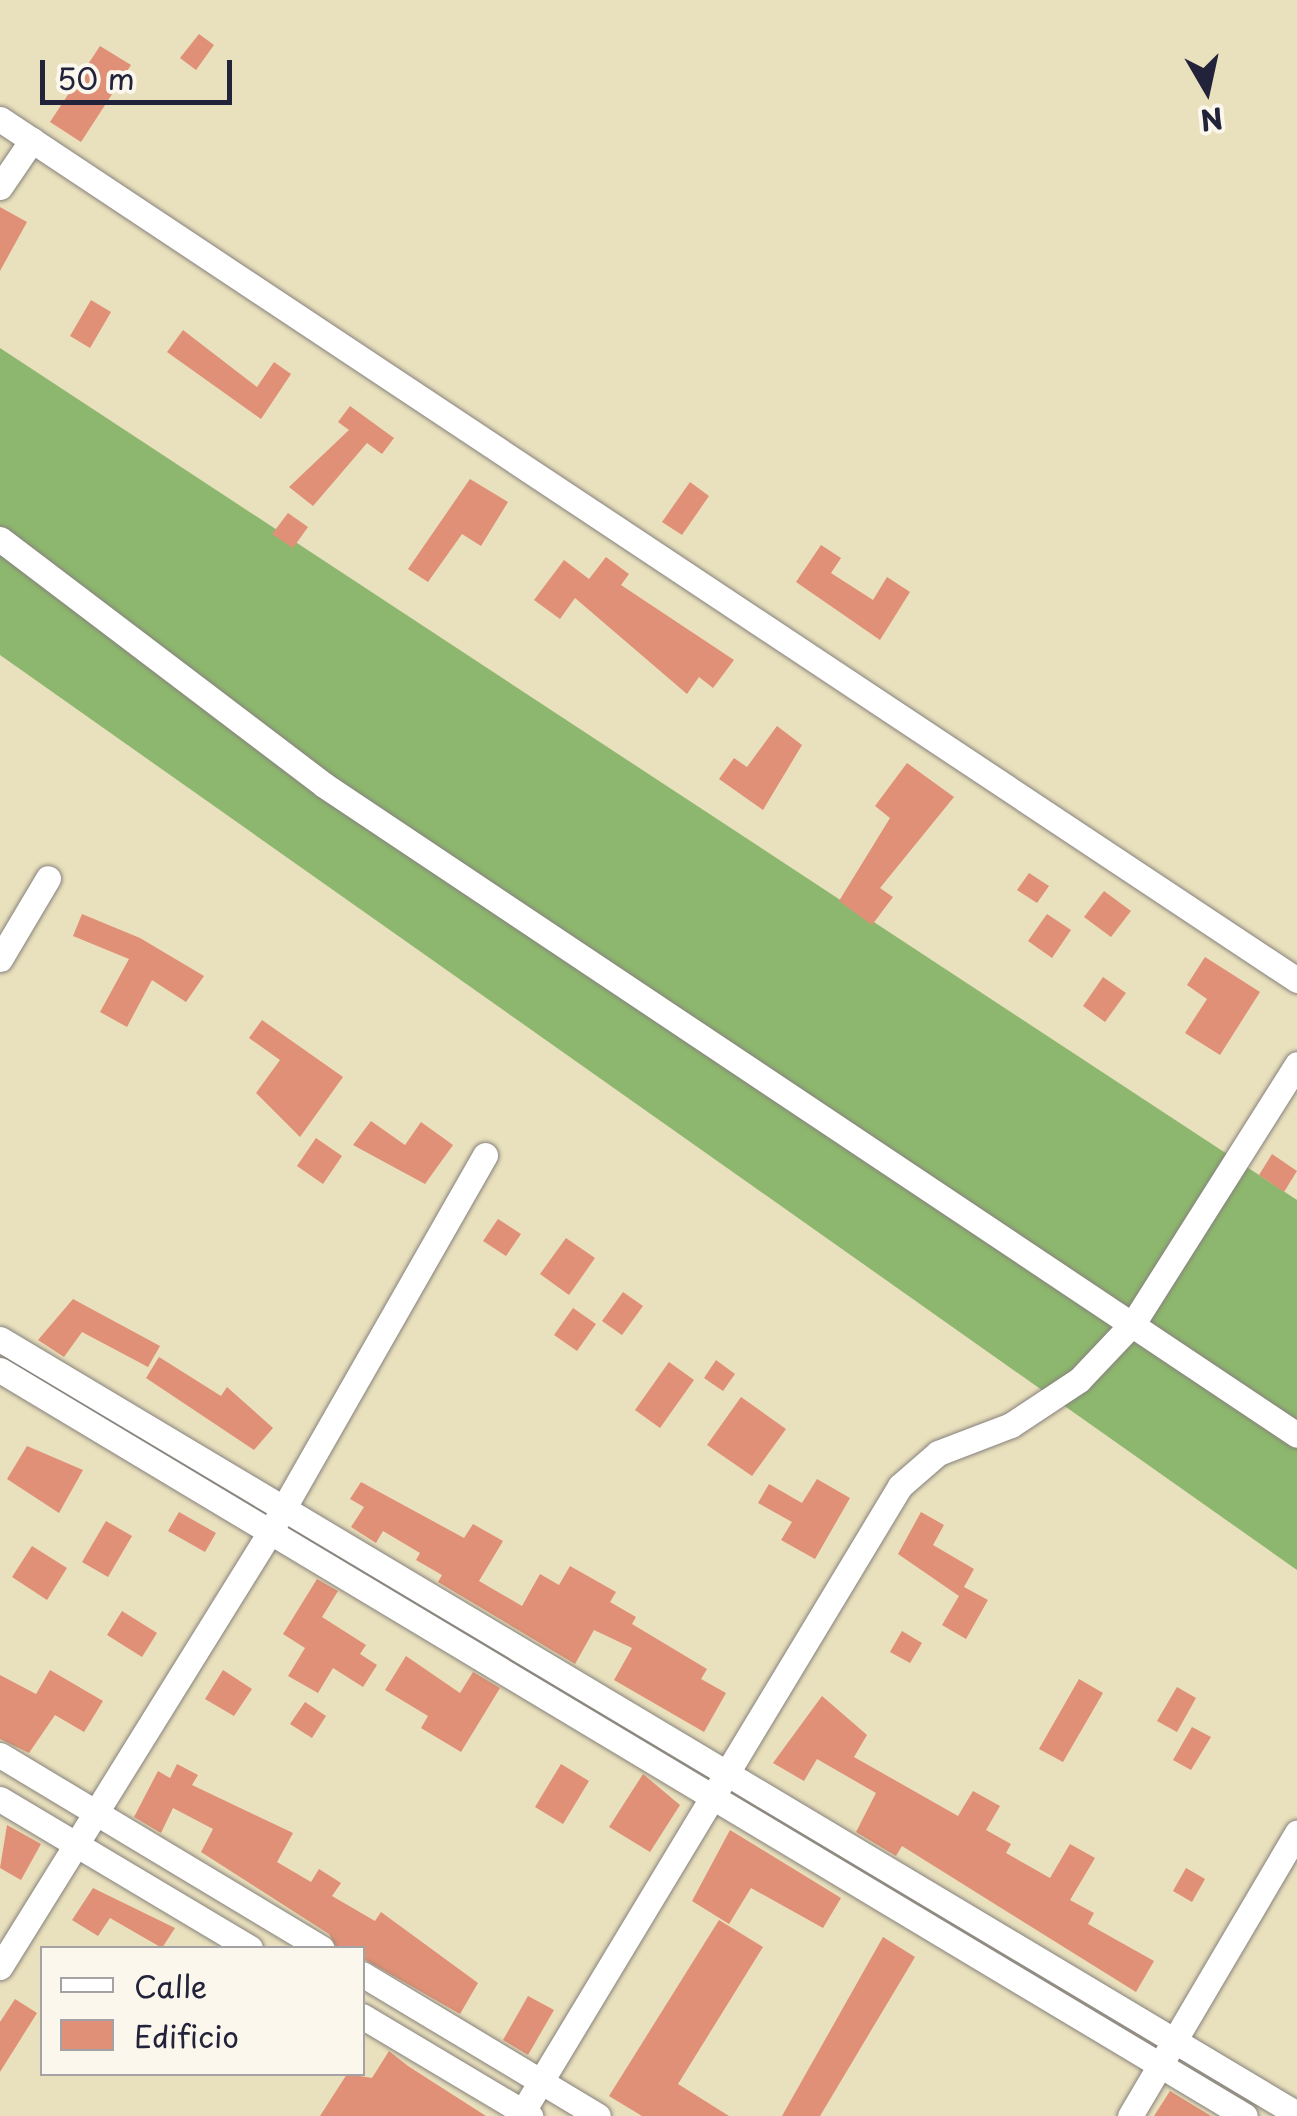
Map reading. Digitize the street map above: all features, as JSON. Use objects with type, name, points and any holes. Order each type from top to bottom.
[{"type":"street","points":[[0,119],[1297,980]]},
{"type":"street","points":[[0,188],[32,140]]},
{"type":"street","points":[[0,539],[324,785],[1297,1435]]},
{"type":"street","points":[[0,959],[48,878]]},
{"type":"street","points":[[365,2018],[524,2114],[900,1486],[938,1453],[1011,1425],[1078,1380],[1132,1324],[1297,1064]]},
{"type":"street","points":[[0,1967],[270,1532],[485,1155]]},
{"type":"street","points":[[0,1340],[282,1509],[719,1786]]},
{"type":"street","points":[[0,1370],[270,1532],[719,1786],[1169,2055],[1297,2114]]},
{"type":"street","points":[[0,1755],[318,1946]]},
{"type":"street","points":[[0,1798],[247,1946]]},
{"type":"street","points":[[1130,2116],[1297,1833]]},
{"type":"street","points":[[365,1976],[598,2116]]},
{"type":"street","points":[[1169,2055],[1246,2116]]},
{"type":"green space","points":[[0,348],[1297,1200],[1297,1570],[0,655]]},
{"type":"building","points":[[199,34],[214,45],[196,70],[180,58]]},
{"type":"building","points":[[100,46],[131,65],[81,142],[50,122]]},
{"type":"building","points":[[0,207],[27,222],[0,271]]},
{"type":"building","points":[[91,300],[111,312],[90,348],[70,336]]},
{"type":"building","points":[[183,330],[257,387],[274,362],[291,374],[261,419],[167,352]]},
{"type":"building","points":[[350,406],[394,438],[382,454],[367,443],[313,506],[289,487],[349,430],[338,422]]},
{"type":"building","points":[[470,479],[508,502],[481,546],[462,534],[428,582],[408,569]]},
{"type":"building","points":[[690,482],[709,496],[682,535],[662,522]]},
{"type":"building","points":[[288,513],[308,527],[293,548],[272,534]]},
{"type":"building","points":[[821,545],[841,558],[831,573],[873,600],[887,577],[910,592],[880,640],[796,582]]},
{"type":"building","points":[[606,557],[629,574],[621,585],[734,660],[713,688],[699,677],[687,694],[575,598],[560,619],[534,600],[564,560],[589,579]]},
{"type":"building","points":[[777,726],[802,745],[763,810],[719,779],[734,758],[747,767]]},
{"type":"building","points":[[907,763],[954,797],[880,888],[893,897],[872,925],[839,901],[890,818],[875,806]]},
{"type":"building","points":[[1029,873],[1049,886],[1037,903],[1017,890]]},
{"type":"building","points":[[1104,891],[1131,911],[1111,937],[1084,917]]},
{"type":"building","points":[[82,914],[140,938],[204,976],[186,1002],[152,980],[127,1027],[100,1012],[129,959],[73,936]]},
{"type":"building","points":[[1047,914],[1071,930],[1052,958],[1028,941]]},
{"type":"building","points":[[1205,957],[1260,992],[1220,1055],[1185,1033],[1207,999],[1187,985]]},
{"type":"building","points":[[1103,977],[1126,993],[1105,1022],[1083,1006]]},
{"type":"building","points":[[262,1020],[343,1077],[300,1137],[256,1093],[280,1060],[249,1038]]},
{"type":"building","points":[[371,1121],[405,1145],[421,1122],[453,1145],[425,1184],[353,1145]]},
{"type":"building","points":[[316,1138],[342,1156],[323,1184],[297,1166]]},
{"type":"building","points":[[1272,1154],[1297,1171],[1284,1192],[1259,1175]]},
{"type":"building","points":[[498,1219],[521,1234],[506,1256],[483,1241]]},
{"type":"building","points":[[566,1238],[595,1258],[569,1295],[540,1274]]},
{"type":"building","points":[[623,1292],[643,1306],[622,1335],[602,1321]]},
{"type":"building","points":[[73,1299],[160,1346],[148,1367],[82,1332],[64,1357],[38,1340]]},
{"type":"building","points":[[573,1308],[596,1324],[577,1351],[554,1335]]},
{"type":"building","points":[[159,1357],[221,1396],[227,1387],[273,1428],[254,1450],[146,1378]]},
{"type":"building","points":[[716,1360],[735,1374],[723,1391],[704,1378]]},
{"type":"building","points":[[669,1362],[694,1380],[660,1428],[635,1410]]},
{"type":"building","points":[[741,1397],[786,1429],[752,1476],[707,1445]]},
{"type":"building","points":[[27,1446],[83,1470],[59,1513],[7,1479]]},
{"type":"building","points":[[817,1479],[850,1498],[815,1559],[781,1540],[792,1522],[758,1503],[769,1484],[802,1503]]},
{"type":"building","points":[[361,1482],[464,1538],[473,1524],[503,1541],[479,1581],[522,1606],[540,1574],[559,1585],[570,1566],[616,1592],[610,1602],[636,1617],[632,1624],[707,1669],[701,1679],[726,1693],[704,1732],[614,1680],[632,1648],[594,1630],[575,1664],[438,1582],[442,1575],[416,1560],[420,1553],[383,1531],[376,1543],[351,1527],[364,1507],[350,1499]]},
{"type":"building","points":[[179,1512],[216,1533],[205,1552],[168,1531]]},
{"type":"building","points":[[921,1512],[944,1525],[933,1545],[974,1569],[964,1587],[988,1600],[966,1639],[942,1625],[959,1596],[898,1554]]},
{"type":"building","points":[[106,1521],[132,1536],[108,1577],[82,1562]]},
{"type":"building","points":[[32,1546],[67,1568],[47,1600],[12,1577]]},
{"type":"building","points":[[317,1579],[338,1591],[322,1617],[366,1645],[360,1654],[377,1665],[363,1687],[333,1668],[318,1693],[288,1676],[305,1648],[283,1634]]},
{"type":"building","points":[[122,1611],[157,1633],[142,1657],[107,1635]]},
{"type":"building","points":[[902,1631],[922,1643],[910,1663],[890,1652]]},
{"type":"building","points":[[406,1656],[460,1693],[473,1672],[500,1688],[461,1752],[421,1728],[428,1716],[385,1690]]},
{"type":"building","points":[[50,1670],[103,1701],[84,1732],[55,1715],[29,1753],[0,1739],[0,1675],[36,1694]]},
{"type":"building","points":[[223,1670],[252,1689],[234,1716],[205,1699]]},
{"type":"building","points":[[1079,1679],[1103,1693],[1063,1762],[1039,1749]]},
{"type":"building","points":[[1177,1687],[1196,1698],[1177,1732],[1157,1721]]},
{"type":"building","points":[[822,1696],[867,1735],[854,1757],[958,1816],[973,1791],[1000,1806],[986,1830],[1011,1844],[1006,1853],[1050,1878],[1070,1844],[1095,1858],[1070,1900],[1094,1913],[1088,1924],[1154,1961],[1136,1992],[902,1846],[896,1856],[856,1832],[876,1793],[817,1759],[804,1781],[773,1763]]},
{"type":"building","points":[[305,1702],[326,1716],[312,1738],[290,1724]]},
{"type":"building","points":[[1192,1727],[1211,1737],[1191,1770],[1173,1760]]},
{"type":"building","points":[[177,1764],[198,1775],[192,1785],[293,1833],[277,1862],[311,1882],[319,1869],[341,1883],[332,1896],[375,1921],[381,1912],[478,1983],[460,2014],[365,1960],[365,1946],[336,1946],[329,1934],[201,1852],[213,1829],[173,1808],[161,1833],[134,1817],[158,1771],[170,1778]]},
{"type":"building","points":[[561,1764],[589,1781],[563,1824],[535,1807]]},
{"type":"building","points":[[643,1774],[680,1805],[650,1852],[609,1827]]},
{"type":"building","points":[[7,1825],[41,1844],[21,1880],[0,1868]]},
{"type":"building","points":[[730,1830],[841,1898],[823,1928],[751,1888],[729,1924],[692,1901]]},
{"type":"building","points":[[1186,1868],[1205,1879],[1192,1902],[1173,1891]]},
{"type":"building","points":[[93,1888],[175,1928],[163,1946],[159,1946],[110,1918],[98,1936],[72,1920]]},
{"type":"building","points":[[719,1920],[763,1947],[678,2084],[729,2116],[642,2116],[609,2096]]},
{"type":"building","points":[[883,1937],[915,1957],[820,2116],[782,2116]]},
{"type":"building","points":[[528,1996],[554,2010],[528,2055],[503,2040]]},
{"type":"building","points":[[15,1999],[37,2013],[0,2072],[0,2022]]},
{"type":"building","points":[[389,2051],[486,2116],[320,2116],[346,2076],[372,2078]]},
{"type":"building","points":[[1170,2091],[1211,2116],[1154,2116]]}]
